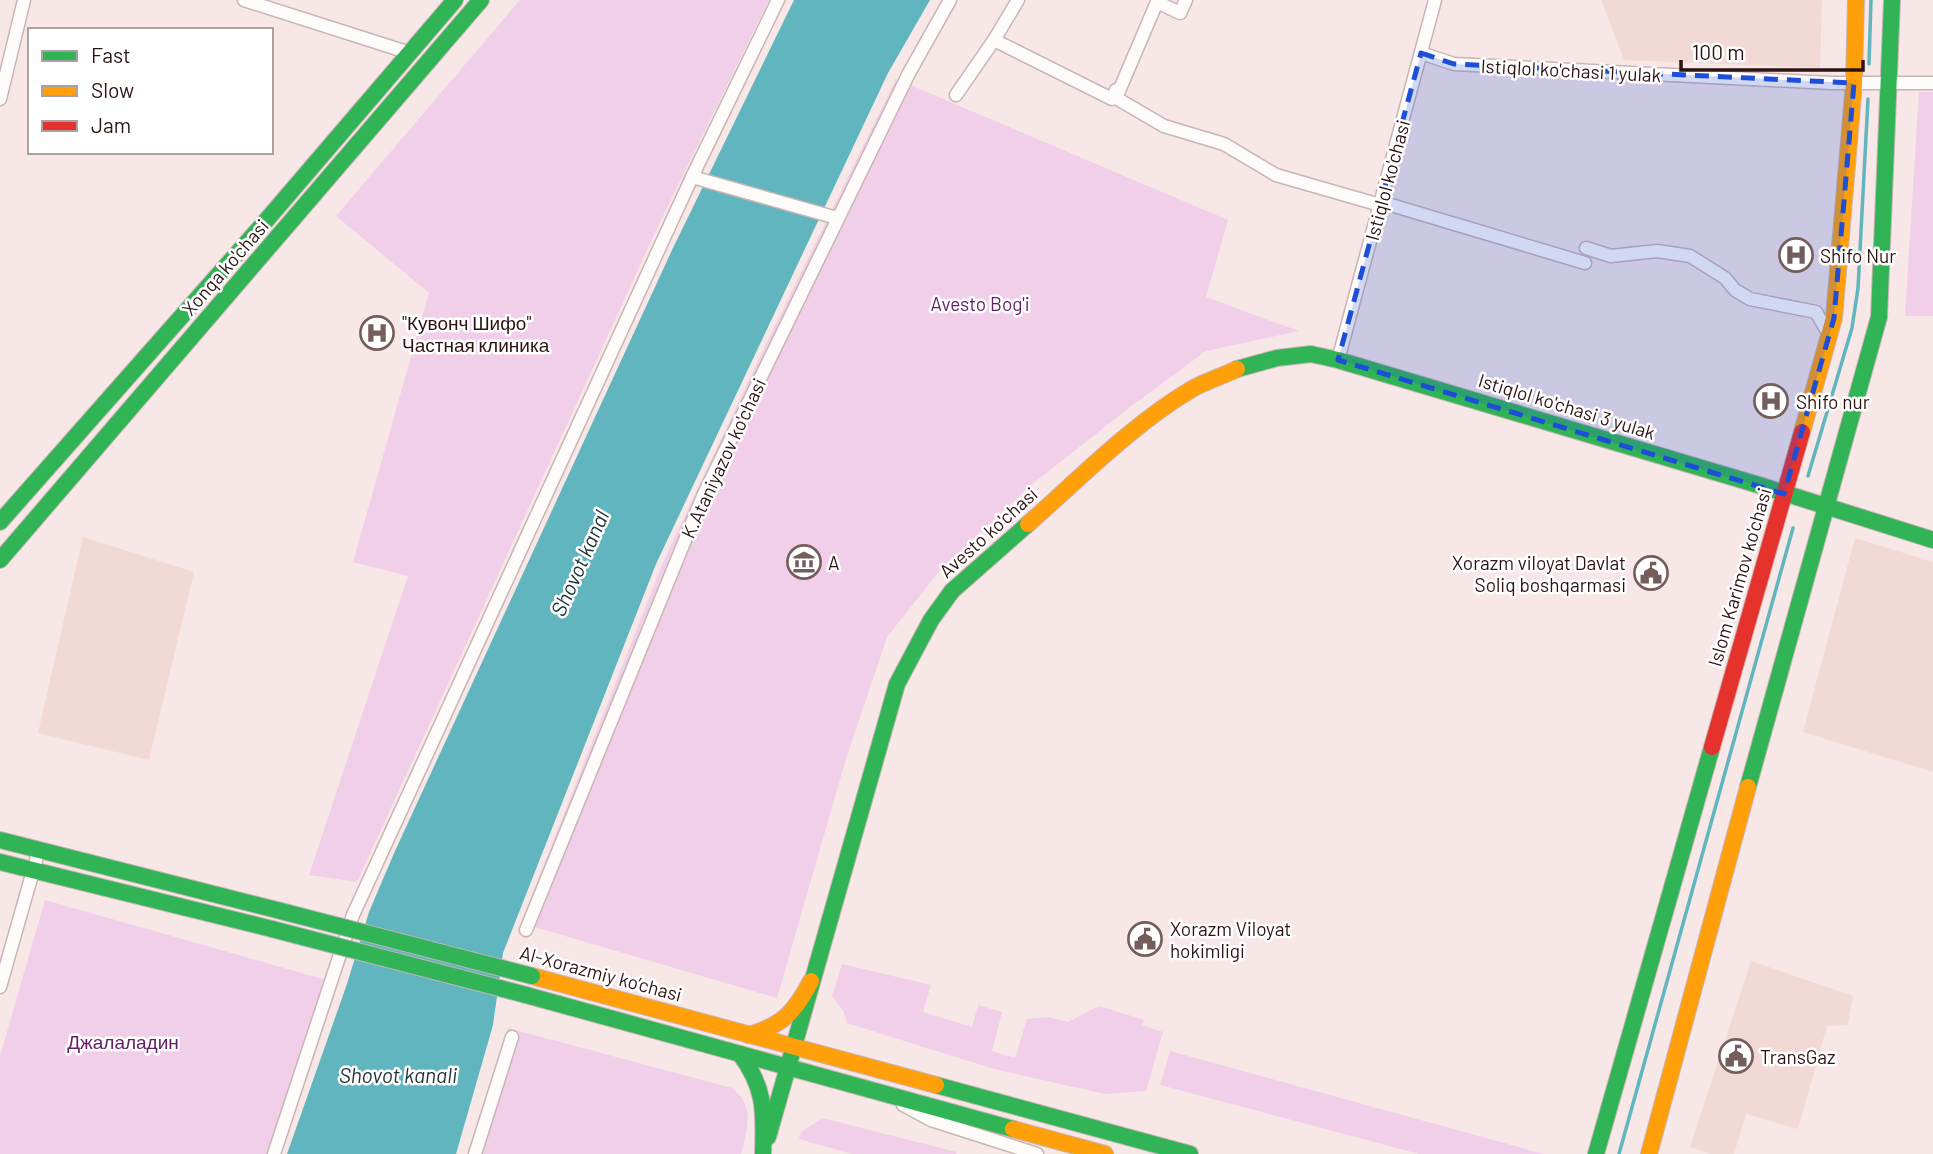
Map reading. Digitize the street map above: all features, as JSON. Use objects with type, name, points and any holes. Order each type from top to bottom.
[{"type":"main road","name":"Xonqa ko'chasi","points":[[0,522],[264,223],[455,0]]},
{"type":"main road","name":"Xonqa ko'chasi","points":[[0,560],[481,0]]},
{"type":"main road","name":"Islom Karimov ko'chasi","points":[[1596,1154],[1830,337],[1834,318],[1854,83],[1856,0]]},
{"type":"main road","points":[[1649,1154],[1745,795],[1879,317],[1892,0]]},
{"type":"main road","points":[[264,223],[279,237]]},
{"type":"main road","name":"Avesto ko'chasi","points":[[811,982],[897,684],[931,620],[952,591],[1108,453],[1194,388],[1222,374],[1277,358],[1311,354],[1338,360]]},
{"type":"main road","name":"Istiqlol ko'chasi 3 yulak","points":[[1338,360],[1933,540]]},
{"type":"main road","name":"Al-Xorazmiy ko’chasi","points":[[0,840],[532,976],[1190,1154]]},
{"type":"main road","points":[[0,862],[526,995],[1105,1154]]},
{"type":"main road","points":[[749,1035],[784,1022],[798,1006],[811,982]]},
{"type":"main road","points":[[763,1154],[811,982]]},
{"type":"main road","points":[[740,1054],[756,1074],[763,1090],[763,1154]]},
{"type":"street","points":[[0,95],[24,0]]},
{"type":"street","points":[[244,0],[410,54]]},
{"type":"street","points":[[274,1154],[353,915],[692,177],[779,0]]},
{"type":"street","name":"K.Ataniyazov ko'chasi","points":[[526,930],[703,496],[909,73],[950,0]]},
{"type":"street","points":[[956,95],[995,40],[1018,0]]},
{"type":"street","points":[[995,40],[1112,99],[1155,0]]},
{"type":"street","points":[[1186,0],[1180,13],[1157,2],[1116,99],[1164,126],[1223,144],[1276,174],[1585,263]]},
{"type":"street","name":"Istiqlol ko'chasi","points":[[1338,360],[1435,0]]},
{"type":"street","name":"Istiqlol ko'chasi 1 yulak","points":[[1421,52],[1454,64],[1854,83],[1933,83]]},
{"type":"street","points":[[692,177],[837,218]]},
{"type":"street","points":[[1586,248],[1611,256],[1657,251],[1690,256],[1725,278],[1735,290],[1750,299],[1816,312],[1830,337]]},
{"type":"street","points":[[0,987],[40,850]]},
{"type":"street","points":[[475,1154],[512,1037]]},
{"type":"street","points":[[875,1091],[931,1120],[1037,1154]]},
{"type":"highlighted area","points":[[1421,53],[1454,64],[1854,83],[1834,318],[1784,494],[1338,360]]},
{"type":"shaded area","points":[[1601,0],[1822,0],[1820,68],[1624,60]]},
{"type":"shaded area","points":[[83,537],[194,572],[149,760],[38,733]]},
{"type":"shaded area","points":[[1855,538],[1933,562],[1933,772],[1803,732]]},
{"type":"shaded area","points":[[1751,961],[1853,996],[1848,1025],[1827,1026],[1798,1129],[1746,1114],[1734,1154],[1711,1154],[1690,1147]]},
{"type":"green space","points":[[520,0],[769,0],[659,224],[357,882],[309,875],[408,576],[353,562],[429,293],[336,216]]},
{"type":"green space","name":"Avesto Bog'i","points":[[896,79],[1228,220],[1206,297],[1299,331],[1206,351],[1130,407],[1031,485],[941,569],[887,637],[846,759],[777,998],[521,923],[664,560]]},
{"type":"green space","points":[[1919,92],[1933,92],[1933,316],[1905,316]]},
{"type":"green space","name":"Джалаладин","points":[[45,900],[330,981],[270,1154],[0,1154],[0,1056]]},
{"type":"green space","points":[[842,964],[931,985],[923,1012],[972,1027],[978,1005],[1002,1012],[992,1051],[1015,1058],[1027,1019],[1049,1017],[1068,1022],[1099,1006],[1144,1020],[1142,1025],[1163,1032],[1146,1091],[1105,1094],[994,1069],[847,1023],[844,1012],[832,996]]},
{"type":"green space","points":[[508,1028],[732,1088],[740,1095],[747,1110],[747,1127],[741,1154],[469,1154]]},
{"type":"green space","points":[[1170,1051],[1544,1154],[1419,1154],[1160,1085]]},
{"type":"green space","points":[[822,1118],[957,1152],[852,1154],[799,1139],[801,1132]]},
{"type":"water","name":"Shovot kanali","points":[[794,0],[930,0],[888,73],[656,564],[503,953],[493,1025],[456,1154],[287,1154],[347,984],[369,912],[395,851],[673,248]]},
{"type":"waterway","points":[[1869,64],[1871,0]]},
{"type":"waterway","points":[[1808,476],[1852,328],[1858,288],[1868,99]]},
{"type":"waterway","points":[[1619,1154],[1793,528]]},
{"type":"traffic: fast","points":[[0,522],[264,223],[455,0]]},
{"type":"traffic: fast","points":[[0,560],[481,0]]},
{"type":"traffic: fast","points":[[1748,787],[1879,317],[1892,0]]},
{"type":"traffic: fast","points":[[1237,369],[1277,358],[1311,354],[1338,360],[1762,486],[1933,540]]},
{"type":"traffic: fast","points":[[768,1137],[897,684],[931,620],[952,591],[1028,524]]},
{"type":"traffic: fast","points":[[1596,1154],[1712,747]]},
{"type":"traffic: fast","points":[[0,840],[277,910]]},
{"type":"traffic: fast","points":[[0,862],[272,929]]},
{"type":"traffic: fast","points":[[277,910],[532,976]]},
{"type":"traffic: fast","points":[[272,929],[526,995]]},
{"type":"traffic: fast","points":[[526,995],[1013,1129]]},
{"type":"traffic: fast","points":[[740,1054],[755,1078],[762,1101],[763,1154]]},
{"type":"traffic: fast","points":[[936,1085],[1190,1154]]},
{"type":"traffic: slow","points":[[1802,432],[1834,318],[1854,83],[1856,0]]},
{"type":"traffic: slow","points":[[1028,524],[1107,452],[1149,418],[1192,389],[1237,369]]},
{"type":"traffic: slow","points":[[1649,1154],[1748,787]]},
{"type":"traffic: slow","points":[[532,976],[936,1085]]},
{"type":"traffic: slow","points":[[749,1035],[771,1027],[787,1016],[811,981]]},
{"type":"traffic: slow","points":[[1013,1129],[1105,1154]]},
{"type":"traffic: jam","points":[[1712,747],[1802,432]]},
{"type":"place","name":"Shifo Nur","points":[[1796,255]]},
{"type":"place","name":"\"Кувонч Шифо\" Частная клиника","points":[[377,333]]},
{"type":"place","name":"Shifo nur","points":[[1771,401]]},
{"type":"place","name":"A","points":[[804,562]]},
{"type":"place","name":"Xorazm viloyat Davlat Soliq boshqarmasi","points":[[1651,573]]},
{"type":"place","name":"Xorazm Viloyat hokimligi","points":[[1145,939]]},
{"type":"place","name":"TransGaz","points":[[1736,1056]]},
{"type":"water label","name":"Shovot kanal","points":[[579,563]]}]
